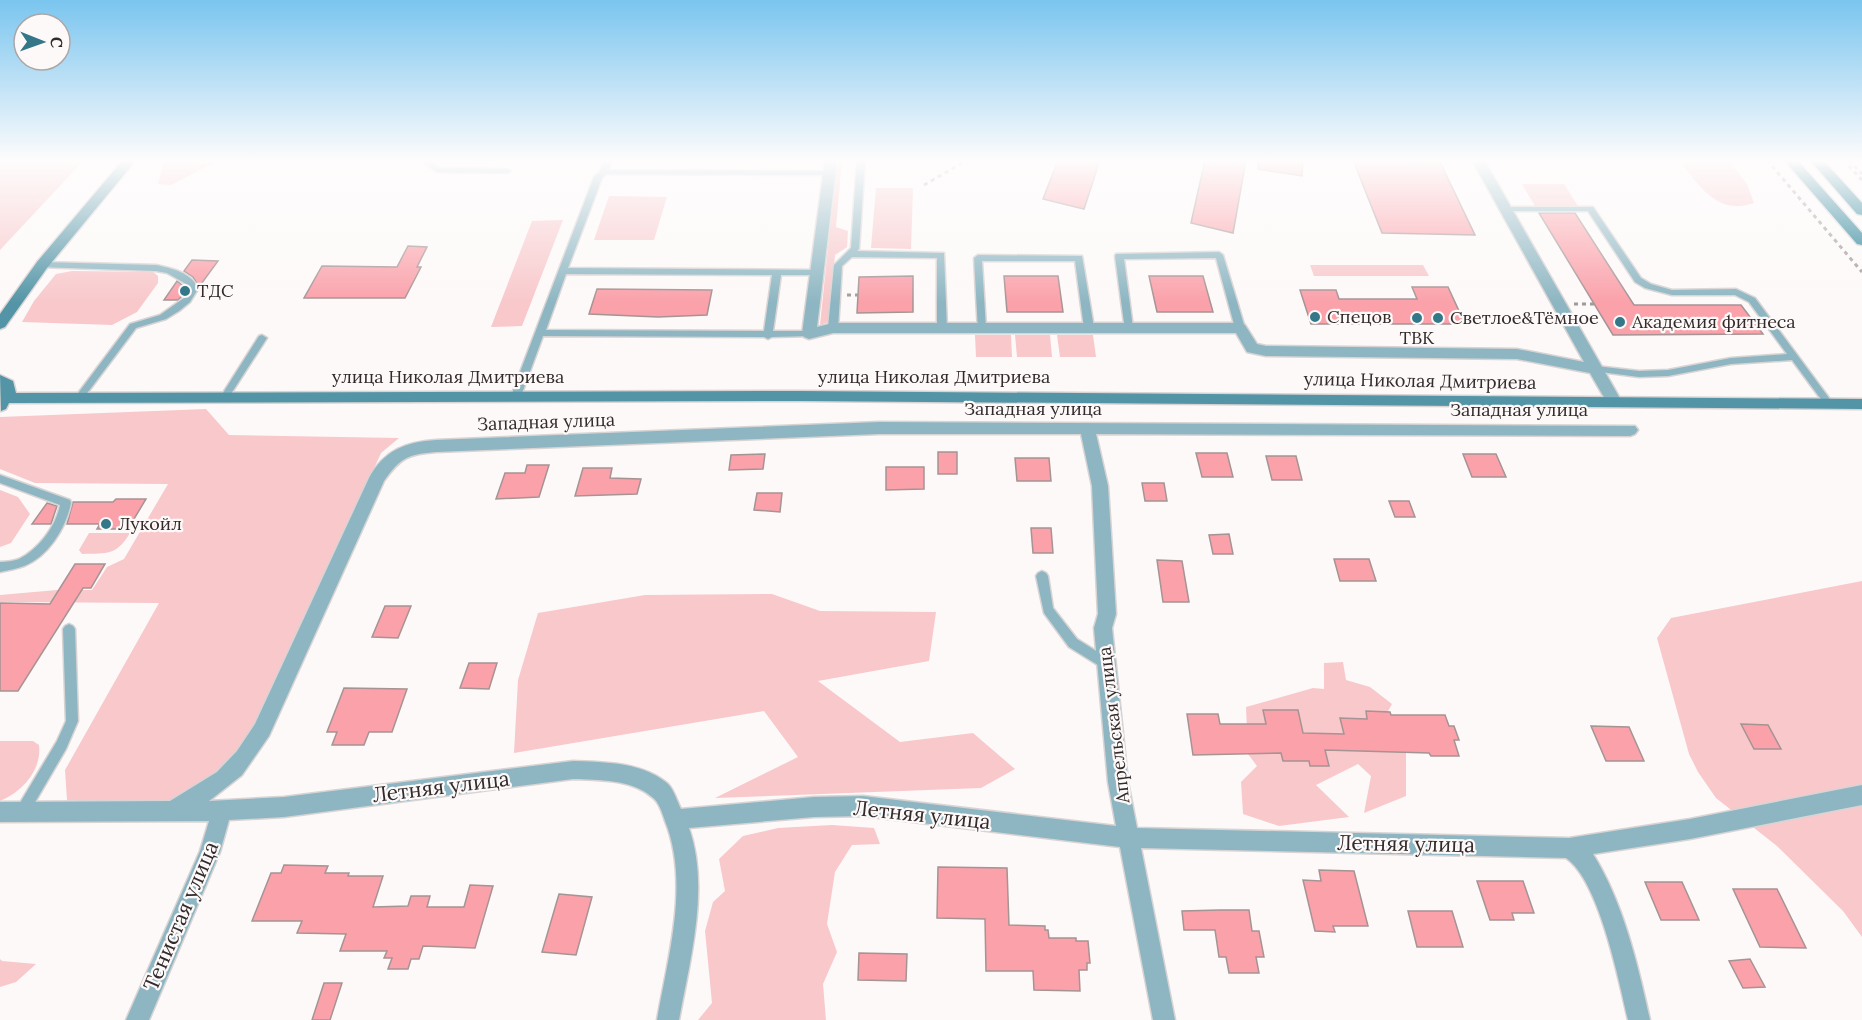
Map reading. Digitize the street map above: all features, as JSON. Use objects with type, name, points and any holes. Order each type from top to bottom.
[{"type":"main road","points":[[0,324],[42,265],[90,208]]},
{"type":"main road","points":[[1833,208],[1862,241]]},
{"type":"main road","points":[[0,380],[8,385],[9,391],[3,402]]},
{"type":"main road","name":"улица Николая Дмитриева","points":[[3,402],[79,398],[516,396],[1862,404]]},
{"type":"street","points":[[825,208],[809,334],[832,328],[1240,328],[1252,348],[1266,351],[1517,354],[1596,369]]},
{"type":"street","points":[[1506,209],[1614,402]]},
{"type":"street","name":"Западная улица","points":[[172,811],[210,792],[249,753],[262,730],[377,478],[389,459],[399,451],[436,446],[879,428],[1630,430]]},
{"type":"street","name":"Апрельская улица","points":[[1087,428],[1100,486],[1107,614],[1102,628],[1118,782],[1164,1020]]},
{"type":"street","name":"Летняя улица","points":[[0,812],[222,811],[284,807],[573,770],[608,771],[641,778],[663,792],[676,819],[814,807],[863,806],[1130,838],[1569,848],[1690,829],[1857,794],[1862,795]]},
{"type":"street","name":"Тенистая улица","points":[[137,1020],[210,852],[222,811]]},
{"type":"street","points":[[669,1020],[682,941],[686,894],[684,851],[676,819]]},
{"type":"street","points":[[1569,848],[1583,857],[1596,878],[1626,961],[1639,1020]]},
{"type":"lane","points":[[516,396],[587,208]]},
{"type":"lane","points":[[832,328],[838,265],[855,249],[858,208]]},
{"type":"lane","points":[[1506,209],[1590,209],[1638,279],[1646,287],[1668,292],[1745,294],[1752,300],[1829,404]]},
{"type":"lane","points":[[849,257],[941,255],[942,328]]},
{"type":"lane","points":[[1128,328],[1119,255],[1219,255],[1240,328]]},
{"type":"lane","points":[[981,329],[978,258],[1079,258],[1089,328]]},
{"type":"lane","points":[[42,265],[156,268],[192,283],[194,289],[176,309],[162,317],[133,326],[79,398]]},
{"type":"lane","points":[[563,271],[816,272]]},
{"type":"lane","points":[[768,336],[777,272]]},
{"type":"lane","points":[[540,333],[768,336],[809,334]]},
{"type":"lane","points":[[224,398],[262,338]]},
{"type":"lane","points":[[1596,369],[1639,374],[1668,373],[1731,361],[1795,357]]},
{"type":"lane","points":[[0,479],[66,503],[65,515],[40,551],[21,563],[0,567]]},
{"type":"lane","points":[[1042,576],[1048,610],[1073,643],[1105,663]]},
{"type":"lane","points":[[22,813],[62,745],[72,721],[69,629]]},
{"type":"path","points":[[1807,208],[1862,272]]},
{"type":"shaded area","points":[[0,208],[40,208],[0,250]]},
{"type":"shaded area","points":[[605,208],[664,208],[654,240],[594,240]]},
{"type":"shaded area","points":[[832,208],[838,208],[836,227],[848,231],[847,247],[835,255],[828,322],[820,325]]},
{"type":"shaded area","points":[[874,208],[912,208],[911,249],[871,248]]},
{"type":"shaded area","points":[[563,220],[522,326],[491,327],[532,221]]},
{"type":"shaded area","points":[[1310,265],[1423,265],[1429,276],[1314,276]]},
{"type":"shaded area","points":[[72,271],[153,272],[158,276],[158,283],[137,312],[112,325],[22,322],[34,301],[56,274]]},
{"type":"shaded area","points":[[975,335],[1011,335],[1012,357],[976,357]]},
{"type":"shaded area","points":[[1015,335],[1050,335],[1052,357],[1017,357]]},
{"type":"shaded area","points":[[1057,335],[1093,335],[1096,357],[1060,357]]},
{"type":"shaded area","points":[[206,409],[229,435],[399,438],[381,453],[292,651],[259,720],[237,756],[210,784],[176,801],[67,800],[65,770],[159,603],[0,602],[0,595],[57,590],[92,590],[107,567],[124,559],[168,484],[35,483],[0,469],[0,417]]},
{"type":"shaded area","points":[[0,490],[18,497],[30,514],[11,543],[0,547]]},
{"type":"shaded area","points":[[89,533],[130,533],[120,546],[110,552],[82,554],[79,550]]},
{"type":"shaded area","points":[[1862,581],[1862,937],[1843,911],[1777,846],[1716,798],[1698,772],[1689,754],[1657,638],[1671,618]]},
{"type":"shaded area","points":[[772,594],[820,611],[936,612],[929,661],[818,681],[900,742],[973,733],[1015,769],[981,788],[715,798],[798,757],[764,711],[514,753],[518,680],[538,613],[645,595]]},
{"type":"shaded area","points":[[1343,662],[1346,680],[1370,687],[1392,704],[1378,729],[1406,752],[1406,796],[1364,813],[1371,776],[1358,764],[1316,785],[1349,817],[1279,826],[1243,814],[1241,782],[1257,766],[1248,754],[1246,707],[1313,688],[1324,689],[1324,663]]},
{"type":"shaded area","points":[[0,741],[33,741],[39,745],[39,754],[29,779],[16,792],[0,801]]},
{"type":"shaded area","points":[[832,825],[874,828],[880,844],[852,845],[835,872],[827,924],[837,952],[823,984],[826,1020],[698,1020],[712,1003],[705,931],[713,902],[725,891],[719,859],[743,836],[778,828]]},
{"type":"shaded area","points":[[0,959],[36,964],[16,982],[0,987]]},
{"type":"building","points":[[1194,208],[1238,208],[1233,233],[1191,223]]},
{"type":"building","points":[[1372,208],[1462,208],[1475,235],[1382,233]]},
{"type":"building","points":[[1539,213],[1575,213],[1634,305],[1741,305],[1763,334],[1613,335]]},
{"type":"building","points":[[408,246],[427,247],[417,267],[421,267],[405,298],[304,298],[322,266],[397,267]]},
{"type":"building","points":[[192,260],[218,261],[199,287],[193,277],[184,271]]},
{"type":"building","points":[[913,276],[913,312],[857,313],[859,277]]},
{"type":"building","points":[[1004,276],[1058,276],[1063,312],[1007,312]]},
{"type":"building","points":[[1149,276],[1203,276],[1213,312],[1157,312]]},
{"type":"building","points":[[177,281],[187,289],[178,300],[164,300]]},
{"type":"building","points":[[1412,287],[1448,287],[1465,324],[1311,324],[1300,290],[1336,290],[1339,299],[1417,299]]},
{"type":"building","points":[[597,289],[712,290],[707,315],[658,317],[589,314]]},
{"type":"building","points":[[938,452],[957,452],[957,474],[938,474]]},
{"type":"building","points":[[1196,453],[1227,453],[1233,477],[1202,477]]},
{"type":"building","points":[[765,454],[763,469],[729,470],[731,455]]},
{"type":"building","points":[[1463,454],[1496,454],[1506,477],[1472,477]]},
{"type":"building","points":[[1266,456],[1296,456],[1302,480],[1272,480]]},
{"type":"building","points":[[1015,458],[1049,458],[1051,481],[1017,481]]},
{"type":"building","points":[[527,465],[549,465],[539,497],[496,499],[505,473],[525,473]]},
{"type":"building","points":[[886,467],[924,467],[924,489],[886,490]]},
{"type":"building","points":[[583,468],[612,468],[610,478],[641,479],[637,494],[575,496]]},
{"type":"building","points":[[1142,483],[1164,483],[1167,501],[1145,501]]},
{"type":"building","points":[[757,493],[782,493],[780,512],[754,510]]},
{"type":"building","points":[[116,499],[146,499],[128,529],[97,529],[100,524],[67,524],[73,502],[113,502]]},
{"type":"building","points":[[1389,501],[1409,501],[1415,517],[1395,517]]},
{"type":"building","points":[[47,503],[57,506],[51,524],[32,524]]},
{"type":"building","points":[[1031,528],[1051,528],[1053,553],[1033,553]]},
{"type":"building","points":[[1229,534],[1233,554],[1213,554],[1209,535]]},
{"type":"building","points":[[1334,559],[1369,559],[1376,581],[1340,581]]},
{"type":"building","points":[[1157,560],[1182,561],[1189,602],[1163,602]]},
{"type":"building","points":[[75,564],[105,564],[91,588],[83,588],[18,691],[0,691],[0,603],[50,604]]},
{"type":"building","points":[[385,606],[411,606],[398,638],[372,637]]},
{"type":"building","points":[[469,663],[497,663],[489,689],[460,688]]},
{"type":"building","points":[[344,688],[407,689],[392,732],[369,732],[364,745],[332,745],[337,732],[327,732]]},
{"type":"building","points":[[1263,710],[1298,710],[1303,733],[1344,734],[1340,718],[1367,719],[1366,711],[1390,712],[1391,715],[1445,715],[1449,726],[1454,726],[1459,740],[1454,740],[1459,756],[1325,750],[1329,766],[1310,766],[1309,761],[1283,761],[1281,753],[1193,755],[1187,714],[1218,714],[1220,724],[1266,724]]},
{"type":"building","points":[[1741,724],[1768,725],[1781,749],[1754,749]]},
{"type":"building","points":[[1591,726],[1629,727],[1644,761],[1606,761]]},
{"type":"building","points":[[284,865],[328,866],[325,873],[349,873],[348,876],[383,876],[373,907],[408,906],[411,896],[430,896],[427,907],[464,907],[470,885],[493,886],[475,948],[423,946],[419,959],[411,959],[408,969],[388,969],[392,958],[384,958],[387,951],[340,951],[346,934],[297,933],[302,921],[252,921],[271,873],[281,873]]},
{"type":"building","points":[[938,867],[1007,868],[1009,925],[1045,926],[1049,938],[1076,938],[1076,941],[1088,941],[1090,963],[1087,963],[1087,970],[1079,970],[1080,991],[1034,990],[1033,971],[986,971],[985,919],[937,918]]},
{"type":"building","points":[[1319,870],[1354,871],[1368,926],[1333,926],[1335,932],[1315,931],[1303,880],[1321,881]]},
{"type":"building","points":[[1477,881],[1523,881],[1534,913],[1512,913],[1514,920],[1490,920]]},
{"type":"building","points":[[1645,882],[1682,882],[1699,920],[1661,920]]},
{"type":"building","points":[[1733,889],[1777,889],[1806,948],[1760,947]]},
{"type":"building","points":[[559,894],[592,897],[576,955],[542,952]]},
{"type":"building","points":[[1249,910],[1252,931],[1259,931],[1264,957],[1256,957],[1259,973],[1229,973],[1226,957],[1219,957],[1215,930],[1184,930],[1182,911]]},
{"type":"building","points":[[1408,911],[1452,911],[1463,947],[1417,947]]},
{"type":"building","points":[[859,953],[907,954],[906,981],[858,980]]},
{"type":"building","points":[[1750,959],[1765,987],[1743,988],[1729,961]]},
{"type":"building","points":[[324,983],[342,983],[330,1020],[312,1020]]},
{"type":"place","name":"ТДС","points":[[185,291]]},
{"type":"place","name":"Спецов","points":[[1315,317]]},
{"type":"place","name":"TBK","points":[[1417,318]]},
{"type":"place","name":"Светлое&Тёмное","points":[[1438,318]]},
{"type":"place","name":"Академия фитнеса","points":[[1620,322]]},
{"type":"place","name":"Лукойл","points":[[106,524]]}]
